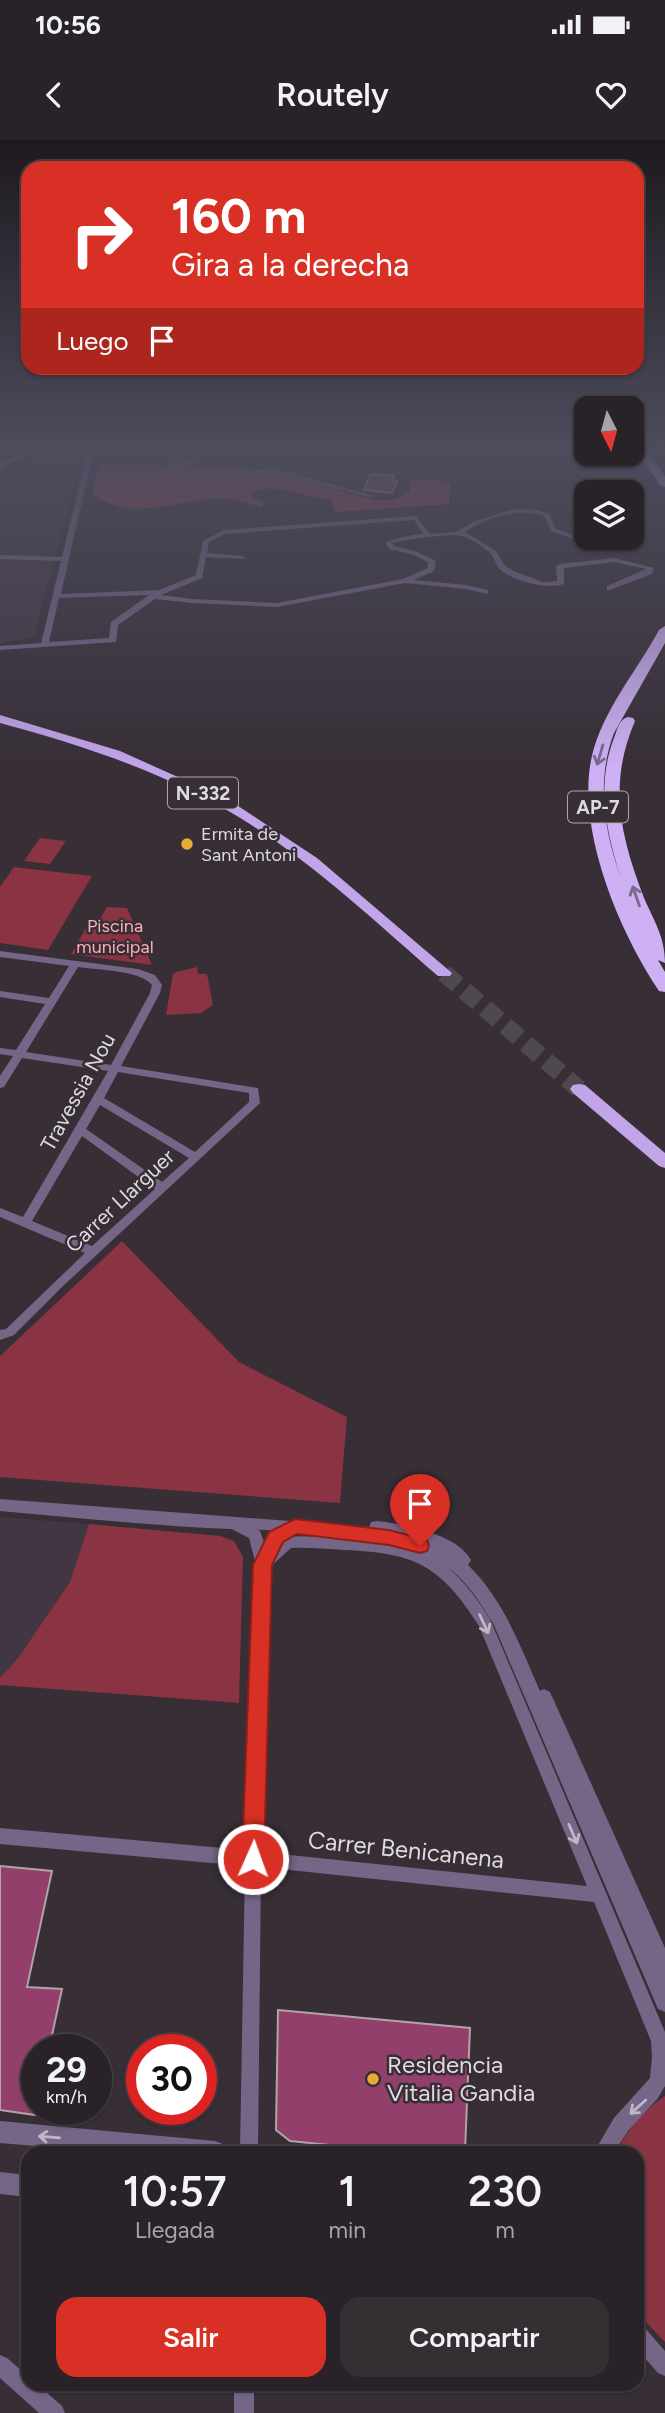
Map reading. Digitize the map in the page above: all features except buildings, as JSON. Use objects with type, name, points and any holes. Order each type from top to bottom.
[{"type":"highway","name":"AP-7","points":[[665,630],[601,747],[595,771],[601,827],[622,903],[646,956],[665,987]]},
{"type":"highway","name":"AP-7","points":[[665,656],[628,722],[614,760],[611,779],[612,800],[629,875],[645,921],[665,958]]},
{"type":"highway","name":"N-332","points":[[4,718],[104,749],[145,766],[249,818],[320,868],[444,973]]},
{"type":"highway","points":[[579,1089],[665,1162]]},
{"type":"street","points":[[45,644],[66,555]]},
{"type":"street","points":[[0,648],[113,639],[114,624],[156,594],[199,576],[202,555]]},
{"type":"street","points":[[203,555],[242,558]]},
{"type":"street","points":[[55,596],[156,594],[193,601],[277,605],[405,581],[431,569],[432,561],[420,555]]},
{"type":"street","points":[[496,555],[508,572],[542,584],[560,583],[560,566],[614,560],[650,568],[649,572],[610,588]]},
{"type":"street","points":[[0,557],[65,559]]},
{"type":"street","points":[[405,581],[461,586],[485,592]]},
{"type":"street","points":[[0,954],[75,964],[0,1085]]},
{"type":"street","name":"Travessia Nou","points":[[26,1222],[98,1099],[155,993],[154,979],[142,972],[75,964]]},
{"type":"street","points":[[0,994],[52,1002]]},
{"type":"street","points":[[0,1051],[113,1070]]},
{"type":"street","name":"Carrer Llarguer","points":[[1,1335],[10,1332],[255,1103],[254,1090],[113,1070]]},
{"type":"street","points":[[98,1099],[197,1157]]},
{"type":"street","points":[[80,1130],[162,1188]]},
{"type":"street","points":[[0,1212],[94,1252]]},
{"type":"street","points":[[0,1497],[335,1522],[397,1529],[423,1535],[448,1547],[480,1574],[508,1616],[665,1971]]},
{"type":"street","points":[[0,1505],[295,1527],[389,1537],[420,1546],[449,1560],[472,1580],[500,1619],[665,2002]]},
{"type":"street","points":[[233,1523],[256,1535],[262,1565],[253,1859],[249,2146]]},
{"type":"street","points":[[262,1565],[276,1537],[295,1527]]},
{"type":"street","points":[[262,1565],[287,1543],[397,1547],[417,1553],[442,1567],[461,1586],[485,1623],[660,2041],[665,2063],[663,2079],[629,2115],[607,2146]]},
{"type":"street","name":"Carrer Benicanena","points":[[0,1836],[598,1895]]},
{"type":"street","points":[[0,2132],[150,2146]]},
{"type":"street","points":[[0,2183],[21,2185]]},
{"type":"street","points":[[644,2342],[665,2366]]},
{"type":"street","points":[[0,2365],[21,2383]]},
{"type":"street","points":[[30,2391],[55,2413]]},
{"type":"street","points":[[244,2391],[244,2413]]},
{"type":"shaded area","points":[[0,555],[55,555],[34,637],[0,643]]},
{"type":"shaded area","points":[[0,1517],[89,1524],[70,1582],[18,1658],[0,1678]]},
{"type":"green space","points":[[40,838],[66,841],[50,864],[24,861]]},
{"type":"green space","points":[[14,867],[92,876],[48,950],[0,943],[0,887]]},
{"type":"green space","name":"Piscina municipal","points":[[107,907],[127,908],[152,965],[71,954],[92,918],[100,919]]},
{"type":"green space","points":[[197,967],[198,974],[207,974],[213,1005],[201,1013],[166,1015],[173,973]]},
{"type":"green space","points":[[122,1241],[239,1362],[347,1417],[340,1503],[0,1477],[0,1356]]},
{"type":"green space","points":[[89,1524],[220,1536],[234,1541],[243,1557],[239,1703],[0,1685],[0,1678],[18,1658],[70,1582]]},
{"type":"green space","points":[[665,2096],[665,2342],[644,2320],[644,2146],[619,2146],[650,2107]]},
{"type":"tunnel","points":[[444,973],[579,1089]]},
{"type":"place","name":"Ermita de Sant Antoni","points":[[187,844]]},
{"type":"place","name":"Residencia Vitalia Gandia","points":[[373,2079]]},
{"type":"route","points":[[253,1859],[262,1565],[276,1537],[295,1527],[321,1528],[389,1537],[420,1546]]}]
